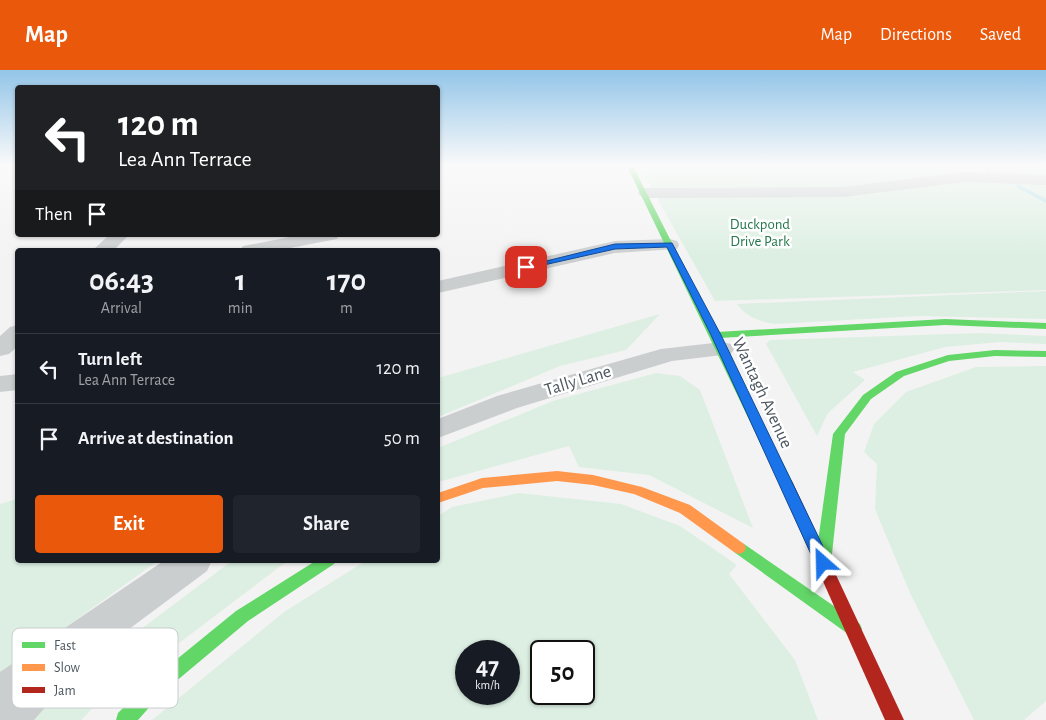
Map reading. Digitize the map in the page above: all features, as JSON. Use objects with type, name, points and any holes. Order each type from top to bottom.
[{"type":"main road","name":"Wantagh Avenue","points":[[648,196],[719,342],[895,720]]},
{"type":"main road","points":[[719,342],[945,322],[1046,326]]},
{"type":"main road","points":[[823,563],[839,434],[867,397],[900,374],[948,358],[995,353],[1046,354]]},
{"type":"main road","points":[[440,497],[482,483],[557,476],[593,480],[637,490],[685,509],[854,629]]},
{"type":"main road","points":[[178,669],[242,616],[324,563]]},
{"type":"main road","points":[[125,720],[136,708]]},
{"type":"street","points":[[105,248],[118,237]]},
{"type":"street","points":[[261,248],[319,237]]},
{"type":"street","points":[[440,287],[615,247],[670,245]]},
{"type":"street","points":[[0,349],[15,335]]},
{"type":"street","name":"Tally Lane","points":[[440,428],[507,402],[670,354],[719,342]]},
{"type":"street","points":[[0,384],[15,382]]},
{"type":"street","points":[[98,628],[190,563]]},
{"type":"street","points":[[0,698],[12,689]]},
{"type":"street","points":[[4,720],[15,708]]},
{"type":"green space","name":"Duckpond Drive Park","points":[[656,196],[1046,196],[1046,290],[715,301]]},
{"type":"green space","points":[[1046,291],[1046,319],[919,316],[775,324],[754,318],[745,313],[737,304]]},
{"type":"green space","points":[[660,314],[626,350],[560,366],[440,416],[440,377]]},
{"type":"green space","points":[[979,333],[1046,336],[1046,344],[1000,342],[945,347],[853,372],[865,380],[828,413],[817,436],[766,344],[770,340]]},
{"type":"green space","points":[[1046,366],[1046,701],[1024,720],[974,720],[910,593],[875,509],[877,464],[864,452],[874,424],[906,392],[976,367]]},
{"type":"green space","points":[[656,373],[680,376],[700,390],[753,528],[649,475],[579,467],[569,446],[440,481],[440,447],[553,401]]},
{"type":"green space","points":[[519,493],[621,504],[680,526],[737,565],[729,574],[795,660],[818,720],[152,720],[167,708],[178,708],[178,699],[284,612],[362,563],[440,563],[440,515],[452,507]]},
{"type":"green space","points":[[15,500],[15,563],[155,563],[65,628],[12,628],[12,669],[0,679],[0,504]]},
{"type":"green space","points":[[229,563],[286,563],[178,644],[178,628],[142,628]]},
{"type":"green space","points":[[36,708],[93,708],[81,720],[25,720]]},
{"type":"waterway","points":[[1037,196],[1046,201]]},
{"type":"traffic: fast","points":[[645,196],[786,483]]},
{"type":"traffic: fast","points":[[716,335],[945,322],[1046,326]]},
{"type":"traffic: fast","points":[[823,563],[839,434],[867,397],[900,374],[948,358],[995,353],[1046,354]]},
{"type":"traffic: fast","points":[[739,548],[854,629]]},
{"type":"traffic: fast","points":[[178,669],[242,616],[324,563]]},
{"type":"traffic: fast","points":[[125,720],[136,708]]},
{"type":"traffic: slow","points":[[440,497],[482,483],[557,476],[593,480],[637,490],[685,509],[739,548]]},
{"type":"traffic: jam","points":[[786,483],[895,720]]},
{"type":"route","points":[[526,267],[615,247],[670,245],[716,335],[823,563]]}]
